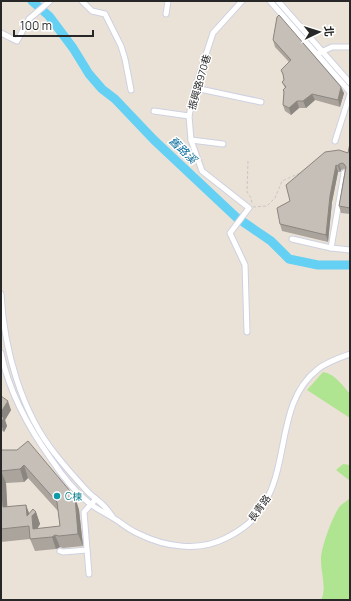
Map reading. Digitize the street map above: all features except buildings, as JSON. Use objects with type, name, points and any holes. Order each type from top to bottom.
[{"type":"street","points":[[82,1],[92,11],[105,14],[122,46],[131,90]]},
{"type":"street","points":[[166,14],[168,1]]},
{"type":"street","name":"振興路970巷","points":[[242,1],[213,33],[195,88],[189,116],[191,140],[202,171],[251,207]]},
{"type":"street","points":[[270,1],[350,93],[335,141]]},
{"type":"street","points":[[278,1],[350,83]]},
{"type":"street","points":[[1,33],[17,41],[29,19],[49,2]]},
{"type":"street","points":[[317,55],[332,47],[350,47]]},
{"type":"street","points":[[195,88],[261,102]]},
{"type":"street","points":[[154,111],[189,116]]},
{"type":"street","points":[[191,140],[223,144]]},
{"type":"street","points":[[331,248],[344,173]]},
{"type":"street","points":[[247,332],[245,265],[230,233],[251,207]]},
{"type":"street","points":[[292,239],[331,248],[350,250]]},
{"type":"street","name":"長青路","points":[[1,294],[2,313],[9,354],[27,407],[52,450],[113,517]]},
{"type":"street","name":"長青路","points":[[1,353],[5,369],[19,406],[29,425],[66,480],[78,494],[91,505],[113,517],[138,534],[161,543],[188,546],[205,544],[224,539],[249,522],[256,514],[267,499],[273,486],[288,420],[293,403],[299,391],[306,381],[318,369],[336,359],[350,354]]},
{"type":"street","points":[[34,447],[46,439]]},
{"type":"street","points":[[88,574],[84,512],[96,499]]},
{"type":"street","points":[[60,551],[87,550]]},
{"type":"path","points":[[248,161],[248,192],[251,198],[251,207],[267,206],[275,198],[282,181],[304,172]]},
{"type":"green space","points":[[323,372],[335,377],[350,394],[350,418],[307,390]]},
{"type":"green space","points":[[343,464],[350,465],[350,481],[336,470]]},
{"type":"green space","points":[[350,498],[350,600],[321,600],[324,586],[321,556],[325,541],[337,510]]},
{"type":"waterway","name":"舊路溪","points":[[32,1],[49,16],[73,48],[89,74],[102,89],[115,99],[154,140],[236,217],[271,241],[289,259],[318,265],[350,265]]},
{"type":"place","name":"C棟","points":[[57,496]]}]
